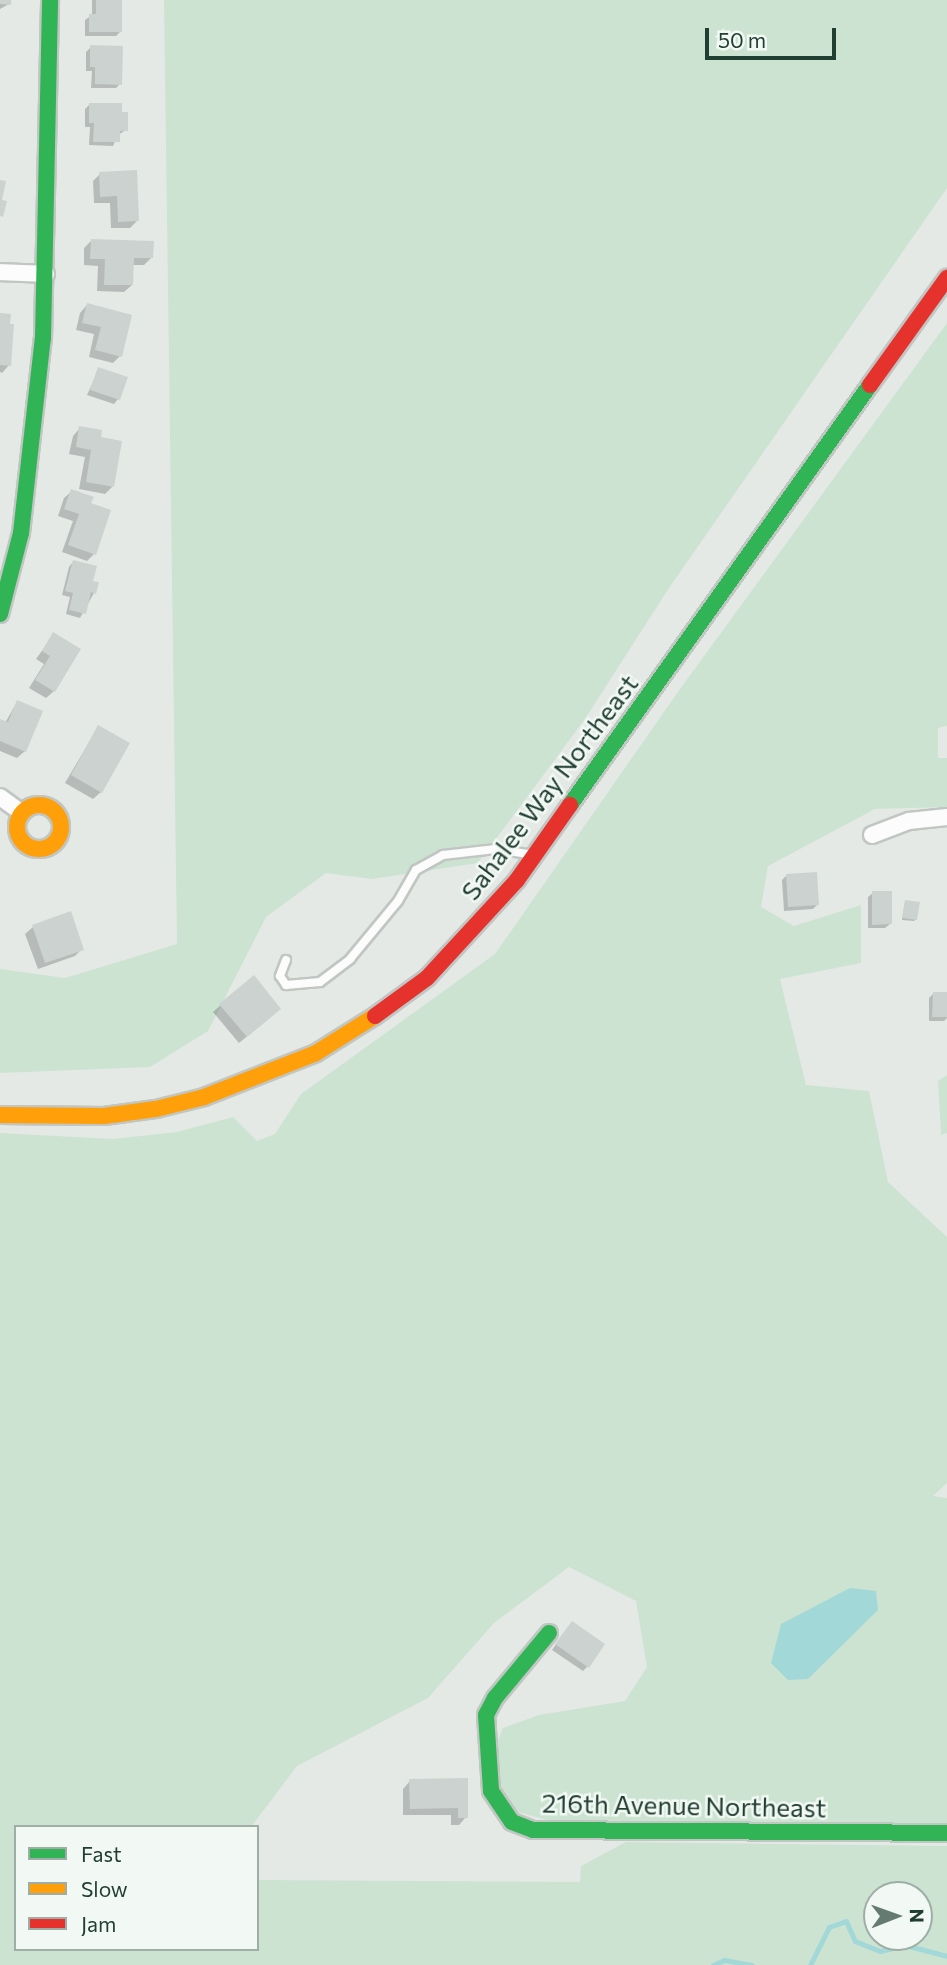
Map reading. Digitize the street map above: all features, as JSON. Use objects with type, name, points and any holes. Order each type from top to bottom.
[{"type":"main road","points":[[0,614],[4,590],[21,533],[32,456],[46,274],[50,0]]},
{"type":"main road","name":"Sahalee Way Northeast","points":[[0,1115],[104,1116],[156,1109],[247,1082],[316,1053],[383,1011],[427,978],[517,880],[947,278]]},
{"type":"main road","name":"216th Avenue Northeast","points":[[550,1633],[495,1698],[486,1715],[491,1791],[502,1811],[512,1822],[533,1830],[947,1833]]},
{"type":"street","points":[[0,272],[46,274]]},
{"type":"street","points":[[0,797],[22,813]]},
{"type":"street","points":[[872,835],[909,821],[947,817]]},
{"type":"lane","points":[[286,960],[279,976],[286,985],[320,982],[350,959],[398,901],[416,870],[443,855],[496,849],[535,855]]},
{"type":"green space","points":[[164,0],[947,0],[947,188],[667,591],[585,719],[478,863],[372,879],[326,873],[266,917],[208,1031],[150,1067],[0,1073],[0,969],[65,978],[177,944]]},
{"type":"green space","points":[[947,323],[947,726],[938,728],[938,758],[947,758],[947,807],[875,809],[768,866],[761,907],[794,926],[861,905],[861,963],[780,979],[806,1085],[869,1091],[888,1182],[947,1237],[947,1483],[933,1496],[947,1498],[947,1825],[547,1820],[518,1812],[502,1792],[496,1745],[503,1728],[539,1715],[625,1701],[647,1667],[636,1601],[569,1567],[494,1623],[428,1698],[297,1766],[253,1825],[14,1825],[14,1951],[259,1951],[259,1880],[580,1882],[581,1866],[626,1842],[947,1846],[947,1965],[0,1965],[0,1133],[113,1139],[177,1132],[233,1117],[257,1141],[275,1134],[301,1094],[495,954],[680,689]]},
{"type":"green space","points":[[947,1075],[947,1133],[941,1135],[938,1081]]},
{"type":"water","points":[[850,1588],[876,1591],[878,1610],[808,1679],[788,1680],[771,1663],[781,1624]]},
{"type":"building","points":[[0,0],[11,0],[11,5],[0,4]]},
{"type":"building","points":[[96,0],[122,0],[122,32],[89,32],[89,14],[96,14]]},
{"type":"building","points":[[90,45],[123,46],[122,85],[95,84],[95,67],[90,67]]},
{"type":"building","points":[[89,103],[122,103],[122,112],[128,112],[128,131],[120,131],[120,142],[93,142],[94,123],[89,123]]},
{"type":"building","points":[[137,170],[139,221],[118,222],[117,196],[100,197],[99,172]]},
{"type":"building","points":[[0,180],[6,181],[2,200],[7,201],[3,217],[0,216]]},
{"type":"building","points":[[91,239],[154,241],[153,258],[134,258],[133,285],[104,285],[105,259],[90,259]]},
{"type":"building","points":[[87,303],[132,315],[122,357],[95,350],[101,327],[82,323]]},
{"type":"building","points":[[0,313],[11,314],[10,324],[14,324],[11,366],[0,365]]},
{"type":"building","points":[[98,367],[128,377],[120,400],[90,390]]},
{"type":"building","points":[[79,426],[102,430],[101,437],[122,441],[114,487],[86,482],[91,450],[76,447]]},
{"type":"building","points":[[71,489],[94,497],[91,503],[111,510],[96,555],[68,545],[79,514],[64,509]]},
{"type":"building","points":[[73,560],[97,566],[93,581],[99,582],[96,594],[91,592],[86,614],[69,610],[73,593],[65,591]]},
{"type":"building","points":[[53,632],[81,649],[55,692],[35,680],[50,656],[42,651]]},
{"type":"building","points":[[17,700],[43,711],[26,752],[0,741],[0,719],[8,722]]},
{"type":"building","points":[[98,725],[130,743],[102,793],[71,775]]},
{"type":"building","points":[[817,872],[819,905],[788,907],[786,874]]},
{"type":"building","points":[[872,891],[892,891],[892,924],[872,925]]},
{"type":"building","points":[[905,900],[920,902],[917,920],[902,918]]},
{"type":"building","points":[[71,911],[84,950],[45,963],[32,925]]},
{"type":"building","points":[[254,975],[281,1009],[247,1037],[219,1004]]},
{"type":"building","points":[[933,992],[947,992],[947,1017],[932,1017]]},
{"type":"building","points":[[572,1621],[605,1644],[589,1668],[555,1644]]},
{"type":"building","points":[[468,1778],[468,1818],[458,1818],[458,1808],[410,1809],[409,1779]]},
{"type":"waterway","points":[[810,1965],[829,1927],[846,1921],[855,1941],[880,1951],[905,1945],[947,1956]]},
{"type":"waterway","points":[[713,1965],[724,1960],[752,1965]]},
{"type":"traffic: fast","points":[[0,614],[21,533],[43,338],[50,0]]},
{"type":"traffic: fast","points":[[570,805],[870,385]]},
{"type":"traffic: fast","points":[[549,1633],[495,1698],[486,1715],[491,1791],[512,1822],[533,1830],[947,1833]]},
{"type":"traffic: slow","points":[[39,805],[55,811],[61,827],[55,843],[39,849],[23,843],[17,827],[23,811],[39,805]]},
{"type":"traffic: slow","points":[[0,1115],[104,1116],[156,1109],[204,1097],[316,1053],[375,1016]]},
{"type":"traffic: jam","points":[[870,385],[947,278]]},
{"type":"traffic: jam","points":[[375,1016],[427,978],[517,880],[570,805]]}]
